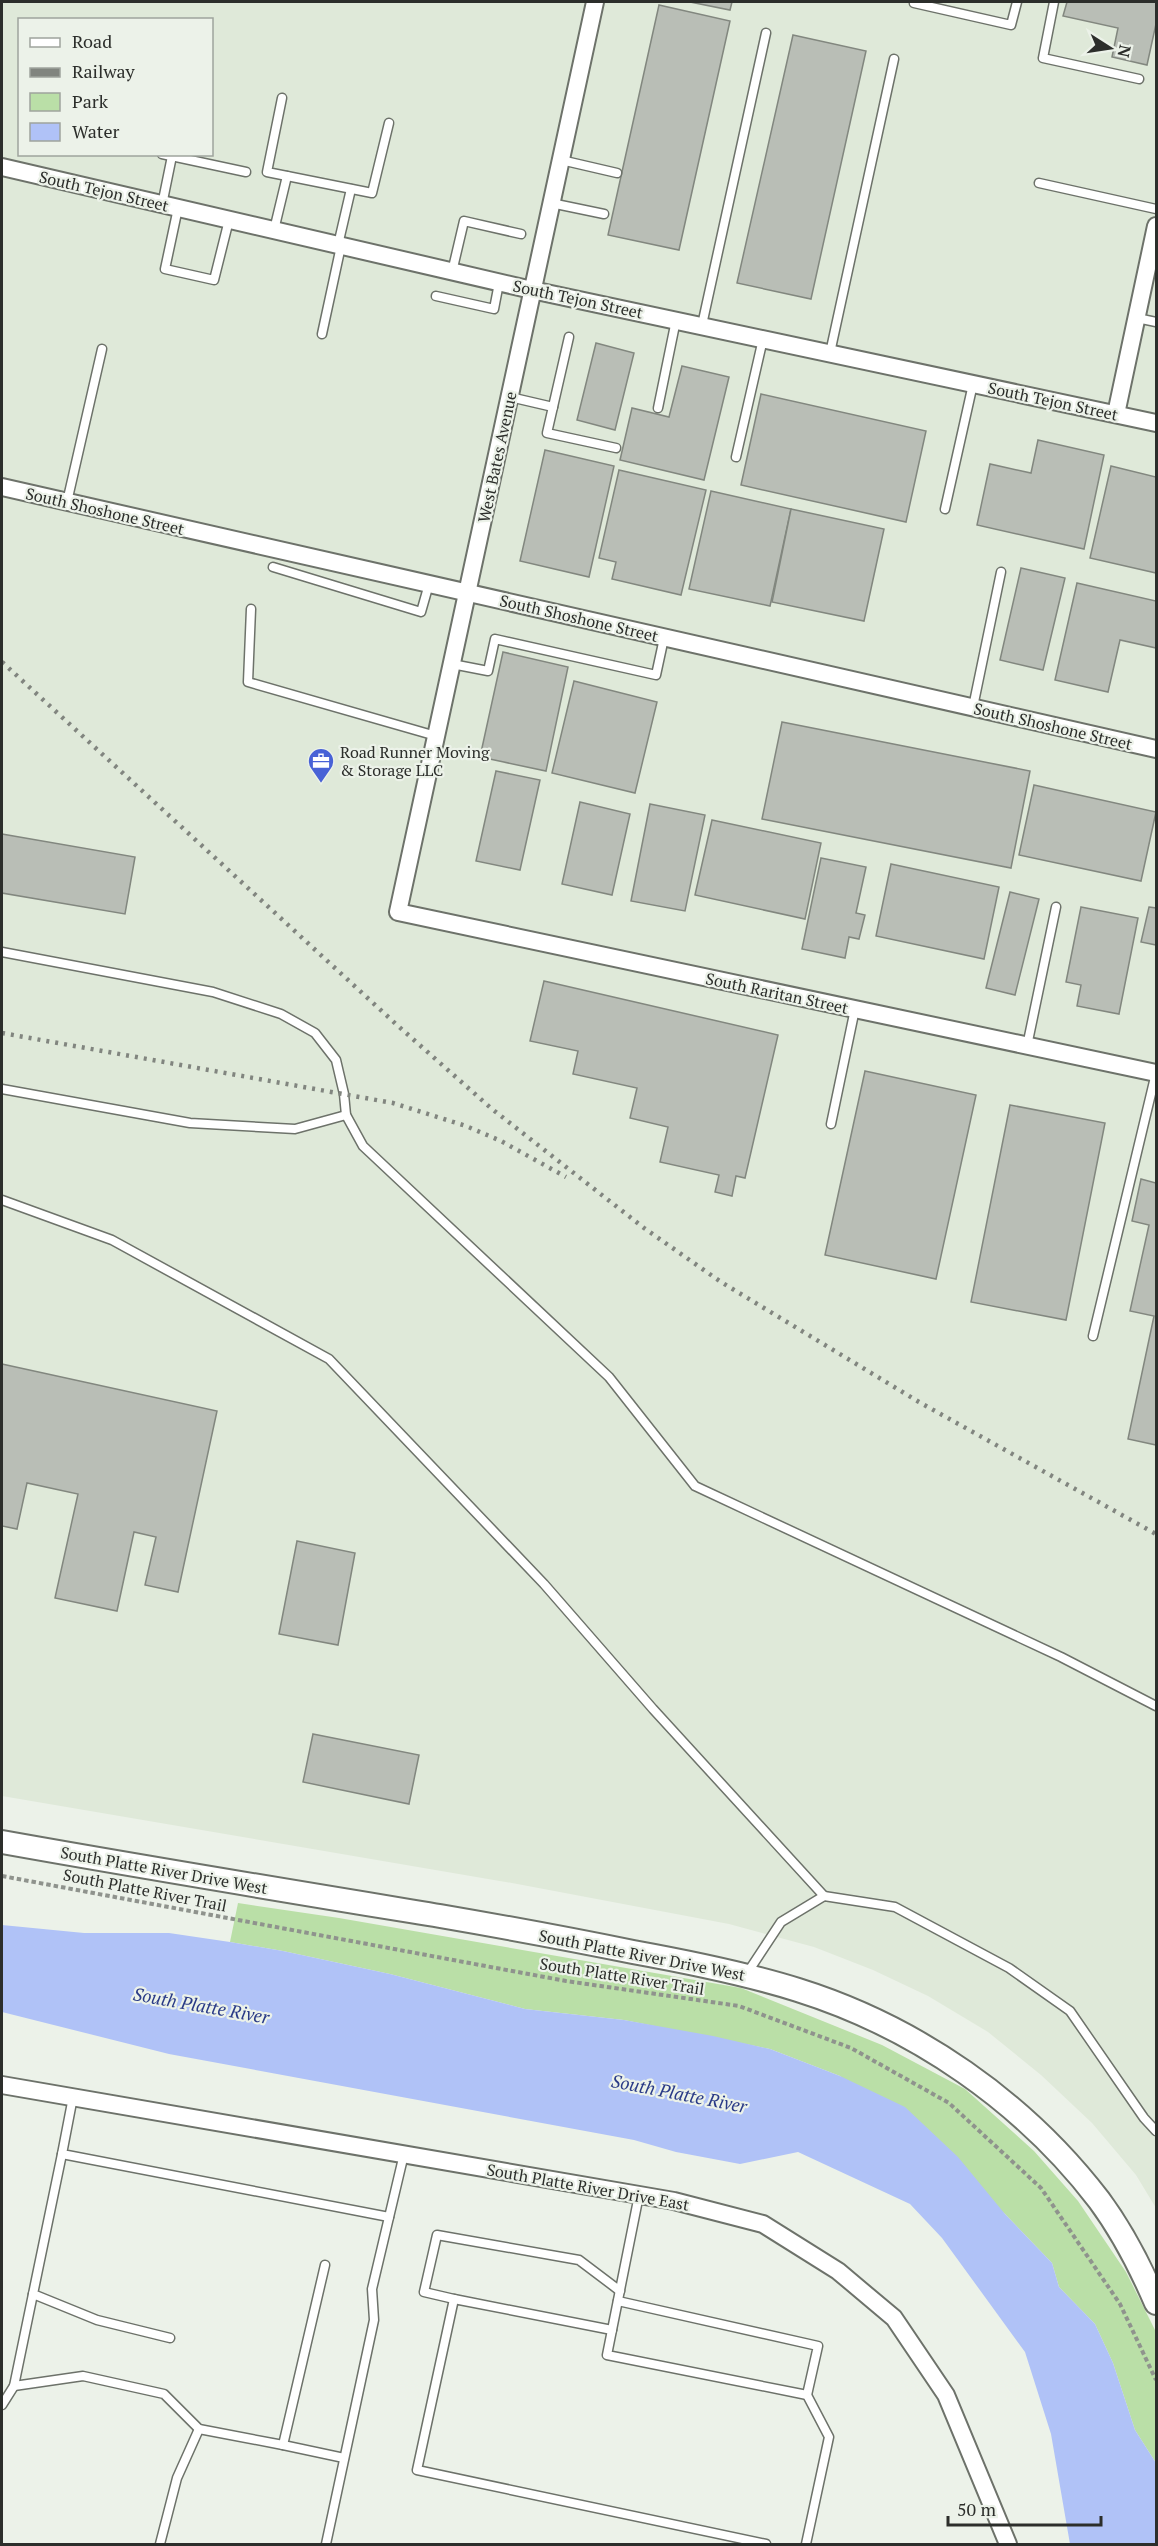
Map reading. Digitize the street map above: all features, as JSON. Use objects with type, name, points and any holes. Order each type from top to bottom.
[{"type":"street","name":"West Bates Avenue","points":[[398,912],[595,2]]},
{"type":"street","name":"South Tejon Street","points":[[2,167],[499,283],[1156,423]]},
{"type":"street","points":[[1116,414],[1156,234]]},
{"type":"street","name":"South Shoshone Street","points":[[2,487],[1156,749]]},
{"type":"street","name":"South Raritan Street","points":[[398,912],[1156,1073]]},
{"type":"street","name":"South Platte River Drive West","points":[[2,1842],[504,1927],[746,1975],[800,1990],[855,2011],[907,2036],[962,2068],[1012,2109],[1060,2154],[1100,2202],[1130,2250],[1156,2303]]},
{"type":"street","name":"South Platte River Drive East","points":[[2,2085],[674,2201],[763,2224],[838,2271],[894,2318],[946,2395],[1008,2544]]},
{"type":"lane","points":[[914,3],[1011,25],[1017,2]]},
{"type":"lane","points":[[1054,2],[1043,58],[1139,80]]},
{"type":"lane","points":[[702,326],[766,33]]},
{"type":"lane","points":[[830,353],[894,59]]},
{"type":"lane","points":[[282,98],[267,172],[372,193],[389,123]]},
{"type":"lane","points":[[167,156],[170,207],[165,269],[214,280],[229,220]]},
{"type":"lane","points":[[172,156],[246,172]]},
{"type":"lane","points":[[561,160],[617,173]]},
{"type":"lane","points":[[274,230],[287,176]]},
{"type":"lane","points":[[1039,183],[1156,209]]},
{"type":"lane","points":[[322,334],[351,189]]},
{"type":"lane","points":[[551,203],[604,214]]},
{"type":"lane","points":[[452,272],[464,221],[521,234]]},
{"type":"lane","points":[[436,296],[494,309],[499,283]]},
{"type":"lane","points":[[1137,318],[1156,322]]},
{"type":"lane","points":[[658,408],[676,320]]},
{"type":"lane","points":[[569,337],[547,433],[616,448]]},
{"type":"lane","points":[[736,457],[764,339]]},
{"type":"lane","points":[[67,502],[102,349]]},
{"type":"lane","points":[[945,509],[973,384]]},
{"type":"lane","points":[[510,397],[553,407]]},
{"type":"lane","points":[[273,567],[421,612],[429,584]]},
{"type":"lane","points":[[973,708],[1001,572]]},
{"type":"lane","points":[[251,609],[248,682],[436,736]]},
{"type":"lane","points":[[452,664],[488,671],[495,639],[657,675],[664,638]]},
{"type":"lane","points":[[1027,1046],[1056,907]]},
{"type":"lane","points":[[2,952],[213,992],[281,1014],[315,1033],[336,1060],[344,1094],[346,1116],[363,1146],[609,1377],[695,1486],[1061,1657],[1156,1706]]},
{"type":"lane","points":[[831,1124],[855,1009]]},
{"type":"lane","points":[[1093,1336],[1156,1073]]},
{"type":"lane","points":[[2,1089],[190,1123],[295,1129],[346,1116]]},
{"type":"lane","points":[[2,1200],[112,1240],[329,1359],[544,1584],[653,1709],[824,1896],[895,1907],[1009,1968],[1071,2011],[1144,2118],[1156,2131]]},
{"type":"lane","points":[[746,1975],[781,1922],[824,1896]]},
{"type":"lane","points":[[2,2405],[14,2386],[73,2097]]},
{"type":"lane","points":[[62,2154],[389,2217]]},
{"type":"lane","points":[[326,2544],[374,2320],[372,2289],[404,2154]]},
{"type":"lane","points":[[639,2195],[607,2355],[807,2396]]},
{"type":"lane","points":[[612,2330],[424,2292],[437,2235],[579,2260],[620,2291]]},
{"type":"lane","points":[[283,2445],[325,2265]]},
{"type":"lane","points":[[33,2295],[97,2320],[170,2338]]},
{"type":"lane","points":[[454,2299],[417,2470],[766,2544]]},
{"type":"lane","points":[[618,2301],[818,2346],[807,2396],[829,2437],[806,2544]]},
{"type":"lane","points":[[14,2386],[83,2376],[164,2394],[199,2429],[344,2458]]},
{"type":"lane","points":[[160,2544],[177,2478],[199,2429]]},
{"type":"path","name":"South Platte River Trail","points":[[2,1876],[566,1981],[739,2006],[851,2048],[949,2103],[1041,2188],[1120,2304],[1156,2380]]},
{"type":"shaded area","points":[[2,2],[1156,2],[1156,2208],[1136,2175],[1092,2123],[1041,2075],[988,2032],[928,1996],[873,1970],[814,1947],[729,1924],[512,1883],[2,1796]]},
{"type":"green space","points":[[238,1903],[339,1918],[741,1988],[882,2045],[965,2089],[1034,2151],[1078,2201],[1126,2272],[1156,2332],[1156,2463],[1135,2430],[1113,2363],[1095,2324],[1059,2287],[1052,2263],[1005,2214],[840,2076],[770,2049],[624,2020],[525,2009],[390,1974],[230,1942]]},
{"type":"water","name":"South Platte River","points":[[2,1925],[84,1933],[169,1933],[230,1942],[390,1974],[525,2009],[624,2020],[713,2036],[770,2049],[840,2076],[905,2107],[958,2157],[1005,2214],[1052,2263],[1059,2287],[1095,2324],[1113,2363],[1135,2430],[1156,2463],[1156,2544],[1070,2544],[1051,2434],[1025,2352],[942,2238],[910,2204],[798,2152],[740,2164],[676,2152],[634,2140],[169,2054],[2,2012]]},
{"type":"building","points":[[690,2],[732,2],[730,10]]},
{"type":"building","points":[[1067,2],[1156,2],[1156,24],[1147,65],[1112,57],[1118,28],[1063,16]]},
{"type":"building","points":[[659,5],[730,21],[679,250],[608,235]]},
{"type":"building","points":[[793,35],[866,51],[811,299],[737,283]]},
{"type":"building","points":[[596,343],[634,353],[615,430],[577,420]]},
{"type":"building","points":[[682,366],[729,377],[704,480],[620,460],[632,408],[669,417]]},
{"type":"building","points":[[761,394],[926,431],[906,522],[741,485]]},
{"type":"building","points":[[1038,440],[1104,455],[1084,549],[977,525],[990,464],[1031,473]]},
{"type":"building","points":[[545,450],[614,466],[589,577],[520,561]]},
{"type":"building","points":[[1111,466],[1156,477],[1156,573],[1090,558]]},
{"type":"building","points":[[619,470],[706,490],[681,595],[612,579],[616,562],[599,558]]},
{"type":"building","points":[[711,491],[791,509],[770,606],[689,589]]},
{"type":"building","points":[[791,509],[884,529],[864,621],[772,602]]},
{"type":"building","points":[[1021,568],[1065,578],[1043,670],[1000,660]]},
{"type":"building","points":[[1077,583],[1156,601],[1156,648],[1120,640],[1108,692],[1055,680]]},
{"type":"building","points":[[503,652],[568,667],[546,771],[480,757]]},
{"type":"building","points":[[574,681],[657,702],[635,793],[552,773]]},
{"type":"building","points":[[782,722],[1030,771],[1011,868],[762,819]]},
{"type":"building","points":[[496,771],[540,780],[520,870],[476,861]]},
{"type":"building","points":[[1034,785],[1156,812],[1141,881],[1019,855]]},
{"type":"building","points":[[580,802],[630,814],[612,895],[562,884]]},
{"type":"building","points":[[650,804],[705,815],[685,911],[631,901]]},
{"type":"building","points":[[712,820],[821,843],[805,919],[695,895]]},
{"type":"building","points":[[2,834],[135,857],[125,914],[2,893]]},
{"type":"building","points":[[821,858],[866,867],[856,913],[865,915],[859,939],[849,937],[845,958],[802,949]]},
{"type":"building","points":[[891,864],[999,887],[984,959],[876,936]]},
{"type":"building","points":[[1010,892],[1039,899],[1015,995],[986,988]]},
{"type":"building","points":[[1081,907],[1138,918],[1119,1014],[1077,1006],[1081,985],[1066,982]]},
{"type":"building","points":[[1149,907],[1156,908],[1156,945],[1141,942]]},
{"type":"building","points":[[544,981],[778,1035],[745,1178],[736,1176],[732,1196],[715,1192],[719,1175],[660,1162],[668,1127],[630,1118],[637,1088],[573,1074],[578,1051],[530,1041]]},
{"type":"building","points":[[865,1071],[976,1095],[936,1279],[825,1255]]},
{"type":"building","points":[[1010,1105],[1105,1123],[1066,1320],[971,1302]]},
{"type":"building","points":[[1141,1179],[1156,1183],[1156,1445],[1128,1439],[1154,1316],[1130,1311],[1149,1225],[1132,1221]]},
{"type":"building","points":[[2,1364],[217,1411],[178,1592],[145,1585],[156,1537],[134,1532],[117,1611],[55,1598],[78,1494],[27,1483],[17,1529],[2,1526]]},
{"type":"building","points":[[297,1541],[355,1553],[338,1645],[279,1634]]},
{"type":"building","points":[[313,1734],[419,1755],[409,1804],[303,1782]]},
{"type":"railway","points":[[2,662],[397,1025],[492,1109],[644,1228],[721,1282],[919,1402],[1156,1534]]},
{"type":"railway","points":[[2,1033],[393,1103],[466,1126],[501,1141],[566,1177]]},
{"type":"place","name":"Road Runner Moving & Storage LLC","points":[[321,784]]}]
